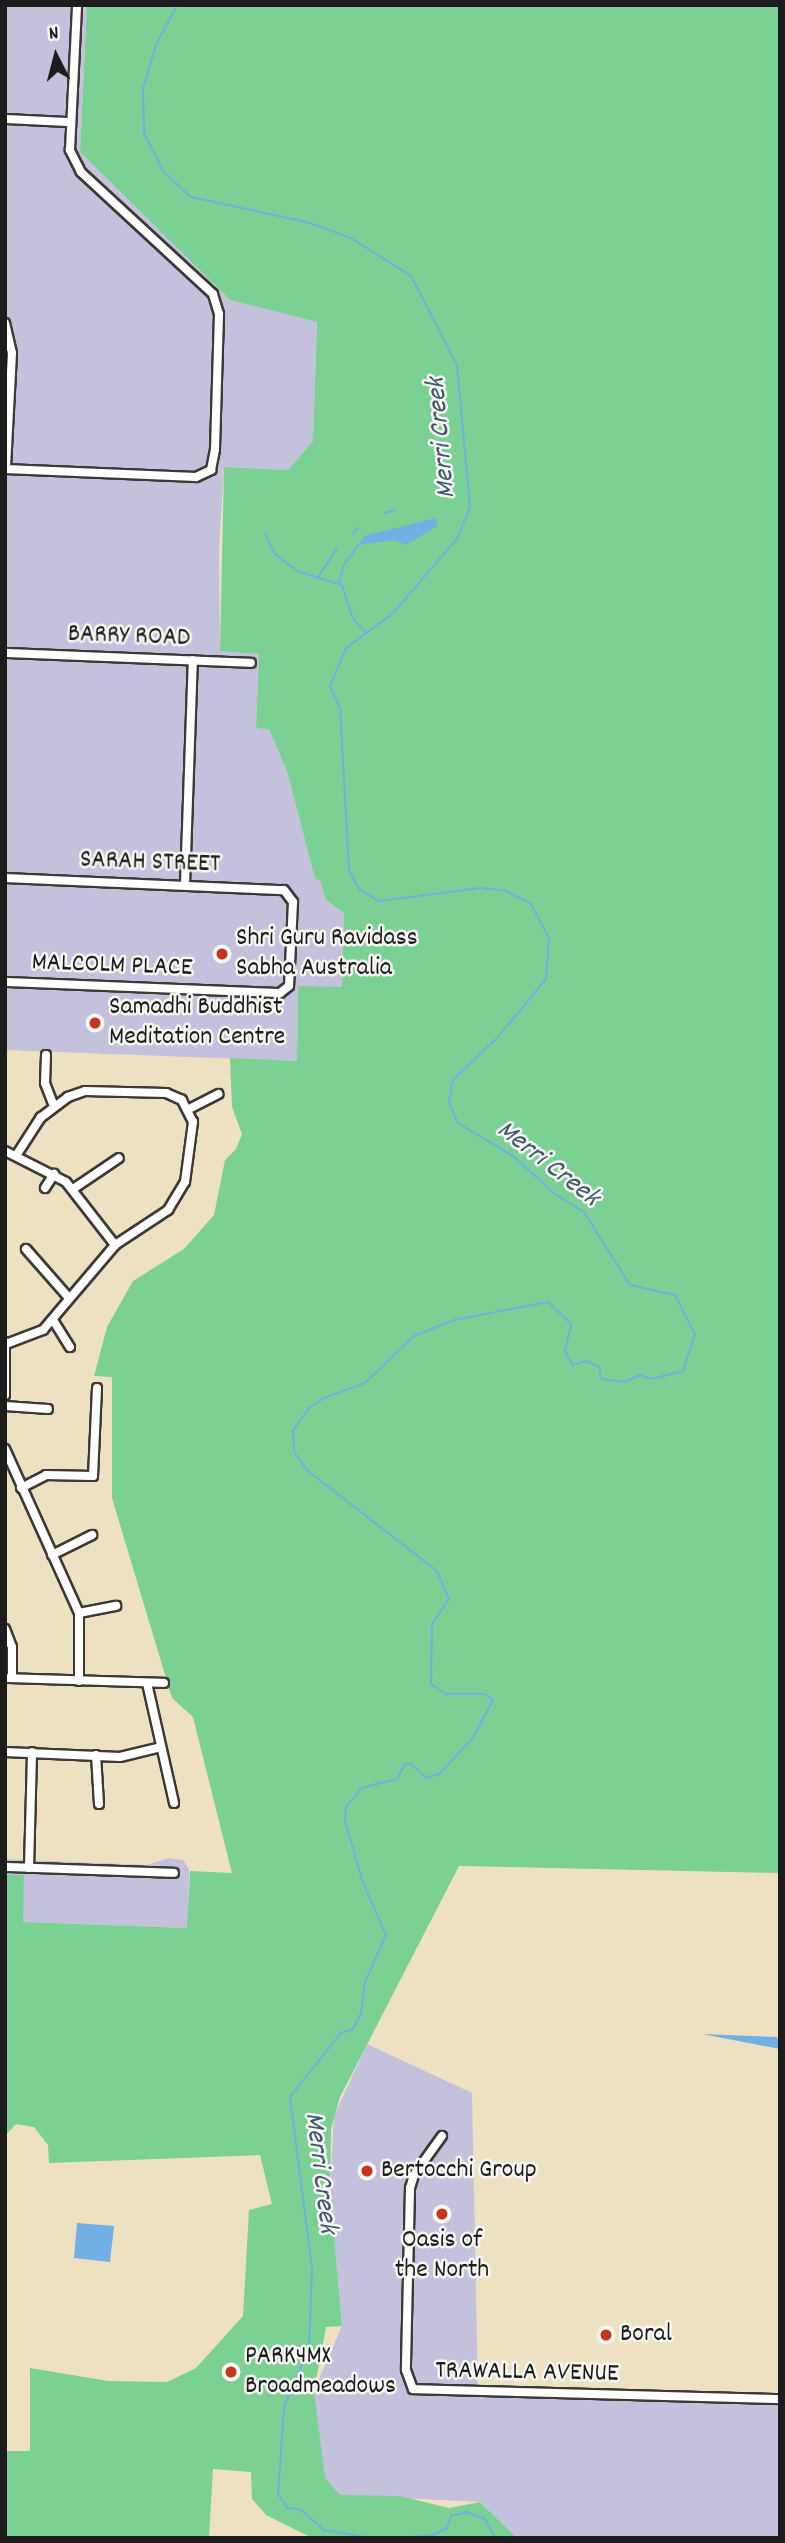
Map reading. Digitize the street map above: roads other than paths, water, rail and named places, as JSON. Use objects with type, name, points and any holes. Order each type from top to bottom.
[{"type":"street","points":[[5,323],[12,353],[6,469],[196,477],[211,470],[215,449],[219,314],[213,294],[79,169],[70,148],[68,122],[77,5]]},
{"type":"street","points":[[5,119],[68,122]]},
{"type":"street","name":"BARRY ROAD","points":[[5,653],[251,663]]},
{"type":"street","points":[[185,885],[193,660]]},
{"type":"street","name":"SARAH STREET","points":[[5,878],[284,890],[291,894]]},
{"type":"street","name":"MALCOLM PLACE","points":[[5,982],[280,993],[289,986],[291,894]]},
{"type":"street","points":[[46,1055],[45,1083],[54,1106]]},
{"type":"street","points":[[5,1395],[6,1343],[43,1330],[115,1245],[154,1222],[180,1196],[192,1134],[189,1109],[166,1093],[93,1090],[54,1106],[16,1156]]},
{"type":"street","points":[[189,1109],[218,1094]]},
{"type":"street","points":[[5,1151],[54,1174],[73,1189],[115,1245]]},
{"type":"street","points":[[73,1189],[119,1158]]},
{"type":"street","points":[[46,1188],[54,1174]]},
{"type":"street","points":[[26,1249],[69,1298]]},
{"type":"street","points":[[53,1320],[70,1347]]},
{"type":"street","points":[[21,1488],[46,1475],[93,1476],[97,1388]]},
{"type":"street","points":[[5,1406],[48,1409]]},
{"type":"street","points":[[5,1449],[79,1613],[79,1681]]},
{"type":"street","points":[[52,1555],[92,1535]]},
{"type":"street","points":[[79,1613],[116,1606]]},
{"type":"street","points":[[5,1629],[12,1643],[8,1678],[164,1684]]},
{"type":"street","points":[[147,1683],[174,1803]]},
{"type":"street","points":[[5,1752],[127,1756],[161,1747]]},
{"type":"street","points":[[29,1868],[32,1752]]},
{"type":"street","points":[[96,1755],[99,1804]]},
{"type":"street","points":[[5,1867],[174,1873]]},
{"type":"street","name":"TRAWALLA AVENUE","points":[[442,2136],[414,2175],[410,2188],[406,2370],[413,2389],[780,2399]]},
{"type":"water","points":[[436,518],[437,526],[406,545],[395,540],[358,545],[364,536]]},
{"type":"water","points":[[702,2034],[777,2037],[780,2049]]},
{"type":"water","points":[[77,2223],[114,2226],[110,2262],[74,2258]]},
{"type":"waterway","name":"Merri Creek","points":[[177,5],[156,45],[143,89],[144,133],[163,171],[191,197],[307,222],[351,238],[411,276],[457,365],[470,507],[457,539],[392,614],[346,648],[330,686],[340,708],[349,870],[359,889],[379,901],[480,888],[504,890],[531,904],[549,938],[546,979],[498,1037],[453,1080],[449,1103],[458,1123],[513,1156],[555,1194],[584,1212],[630,1285],[675,1295],[695,1334],[683,1371],[652,1379],[640,1375],[625,1382],[601,1379],[599,1367],[587,1361],[573,1365],[565,1351],[571,1324],[548,1302],[454,1320],[414,1336],[365,1383],[324,1398],[309,1408],[293,1431],[294,1452],[308,1471],[437,1571],[449,1599],[432,1624],[431,1684],[446,1694],[484,1694],[493,1700],[473,1738],[439,1774],[427,1778],[411,1764],[405,1764],[397,1779],[362,1788],[346,1807],[345,1820],[363,1883],[386,1935],[365,1982],[361,2013],[353,2029],[341,2033],[290,2097],[312,2268],[309,2348],[284,2407],[278,2494],[287,2508],[300,2509],[324,2530],[372,2538]]},
{"type":"waterway","points":[[385,513],[395,510]]},
{"type":"waterway","points":[[353,533],[358,528]]},
{"type":"waterway","points":[[265,533],[275,554],[297,571],[342,585],[353,618],[366,633]]},
{"type":"waterway","points":[[339,584],[343,566],[358,545]]},
{"type":"waterway","points":[[318,577],[337,549]]},
{"type":"waterway","name":"Merri Creek","points":[[394,2538],[433,2535],[447,2528],[451,2516],[467,2512],[485,2519],[495,2538]]},
{"type":"place","name":"Shri Guru Ravidass Sabha Australia","points":[[222,954]]},
{"type":"place","name":"Samadhi Buddhist Meditation Centre","points":[[95,1023]]},
{"type":"place","name":"Bertocchi Group","points":[[367,2171]]},
{"type":"place","name":"Oasis of the North","points":[[442,2214]]},
{"type":"place","name":"Boral","points":[[606,2335]]},
{"type":"place","name":"PARK4MX Broadmeadows","points":[[231,2372]]}]
